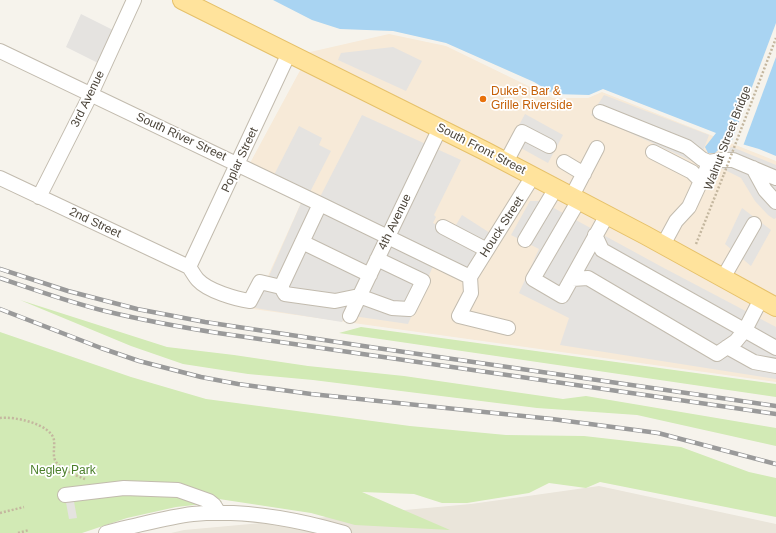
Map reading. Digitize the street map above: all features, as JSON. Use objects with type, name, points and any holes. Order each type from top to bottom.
[{"type":"main road","name":"South Front Street","points":[[182,0],[440,128],[771,302]]},
{"type":"street","name":"3rd Avenue","points":[[39,197],[91,94],[134,0]]},
{"type":"street","name":"South River Street","points":[[0,51],[238,164],[470,277]]},
{"type":"street","name":"Poplar Street","points":[[189,267],[289,53]]},
{"type":"street","points":[[600,112],[686,147],[702,159],[709,162],[733,160],[776,178]]},
{"type":"street","name":"4th Avenue","points":[[350,316],[440,128]]},
{"type":"street","points":[[506,162],[522,132],[549,146]]},
{"type":"street","points":[[597,148],[584,174],[575,198],[533,280],[562,296],[607,215]]},
{"type":"street","points":[[653,152],[692,172],[701,181]]},
{"type":"street","points":[[564,162],[584,174]]},
{"type":"street","points":[[663,245],[676,220],[689,207],[709,162]]},
{"type":"street","points":[[753,168],[765,190],[776,202]]},
{"type":"street","name":"Houck Street","points":[[470,277],[533,176]]},
{"type":"street","name":"2nd Street","points":[[0,178],[189,267]]},
{"type":"street","points":[[525,240],[556,188]]},
{"type":"street","points":[[281,287],[320,204]]},
{"type":"street","points":[[723,278],[754,224]]},
{"type":"street","points":[[443,227],[487,250]]},
{"type":"street","points":[[595,235],[602,250],[776,348]]},
{"type":"street","points":[[302,242],[370,275]]},
{"type":"street","points":[[588,278],[586,270],[594,254],[602,250]]},
{"type":"street","points":[[189,267],[198,281],[218,292],[238,299],[250,301],[260,282],[281,287],[285,294],[335,301],[359,296],[392,308],[409,309],[423,281],[377,260]]},
{"type":"street","points":[[470,277],[471,293],[460,316],[508,328]]},
{"type":"street","points":[[572,279],[588,278],[722,350],[754,362],[776,366]]},
{"type":"street","points":[[722,350],[736,341],[771,302]]},
{"type":"street","points":[[65,495],[124,488],[178,490],[208,501],[214,505],[219,513]]},
{"type":"street","points":[[106,533],[192,514],[219,513],[249,514],[283,519],[344,533]]},
{"type":"path","name":"Walnut Street Bridge","points":[[696,244],[776,38]]},
{"type":"path","points":[[0,418],[6,417],[23,419],[52,434],[54,439],[54,459],[56,463],[71,473],[90,482],[95,491]]},
{"type":"path","points":[[0,513],[24,506]]},
{"type":"path","points":[[18,533],[29,530]]},
{"type":"shaded area","points":[[81,14],[113,30],[98,63],[66,47]]},
{"type":"shaded area","points":[[389,34],[446,46],[553,98],[588,98],[602,92],[776,161],[776,382],[253,309],[305,194],[250,163],[310,52]]},
{"type":"shaded area","points":[[393,47],[422,61],[406,91],[338,60],[341,53]]},
{"type":"shaded area","points":[[604,95],[709,135],[701,156],[715,156],[732,147],[776,165],[776,218],[774,219],[768,215],[755,201],[741,178],[721,168],[694,162],[591,115]]},
{"type":"shaded area","points":[[525,114],[563,135],[548,163],[510,142]]},
{"type":"shaded area","points":[[362,115],[461,160],[434,215],[436,217],[433,223],[451,233],[462,215],[490,233],[468,269],[320,197]]},
{"type":"shaded area","points":[[299,126],[322,138],[319,145],[331,151],[310,192],[274,175]]},
{"type":"shaded area","points":[[302,201],[433,266],[408,324],[346,315],[342,322],[255,308]]},
{"type":"shaded area","points":[[530,201],[541,201],[776,327],[776,379],[560,345],[569,318],[519,293],[539,249],[511,235]]},
{"type":"shaded area","points":[[742,208],[771,230],[751,266],[725,244]]},
{"type":"shaded area","points":[[599,486],[776,524],[776,533],[171,533],[184,530],[471,504]]},
{"type":"shaded area","points":[[73,496],[77,518],[69,519],[65,497]]},
{"type":"green space","points":[[20,300],[167,347],[308,366],[404,376],[563,399],[586,396],[776,428],[776,446],[637,415],[537,408],[313,380],[248,374],[183,364],[131,346]]},
{"type":"green space","points":[[361,327],[776,384],[776,397],[339,333]]},
{"type":"green space","name":"Negley Park","points":[[0,332],[131,377],[206,399],[410,426],[506,435],[584,436],[681,447],[749,472],[776,478],[776,517],[600,482],[586,488],[549,483],[529,493],[467,503],[442,503],[414,494],[362,492],[450,530],[355,525],[311,513],[219,499],[222,502],[176,507],[127,518],[82,533],[0,533]]},
{"type":"water","points":[[273,0],[776,0],[776,156],[759,149],[728,140],[715,153],[708,153],[705,147],[716,133],[603,89],[589,95],[554,94],[534,82],[446,43],[393,31],[340,29],[312,20]]},
{"type":"pier","points":[[776,23],[776,57],[743,146],[731,143]]},
{"type":"railway","points":[[0,269],[68,291],[137,309],[205,322],[776,406]]},
{"type":"railway","points":[[0,278],[52,296],[92,307],[133,317],[218,333],[776,414]]},
{"type":"railway","points":[[0,309],[139,361],[201,377],[238,384],[311,394],[552,419],[658,433],[776,464]]},
{"type":"place","name":"Duke's Bar & Grille Riverside","points":[[483,99]]}]
